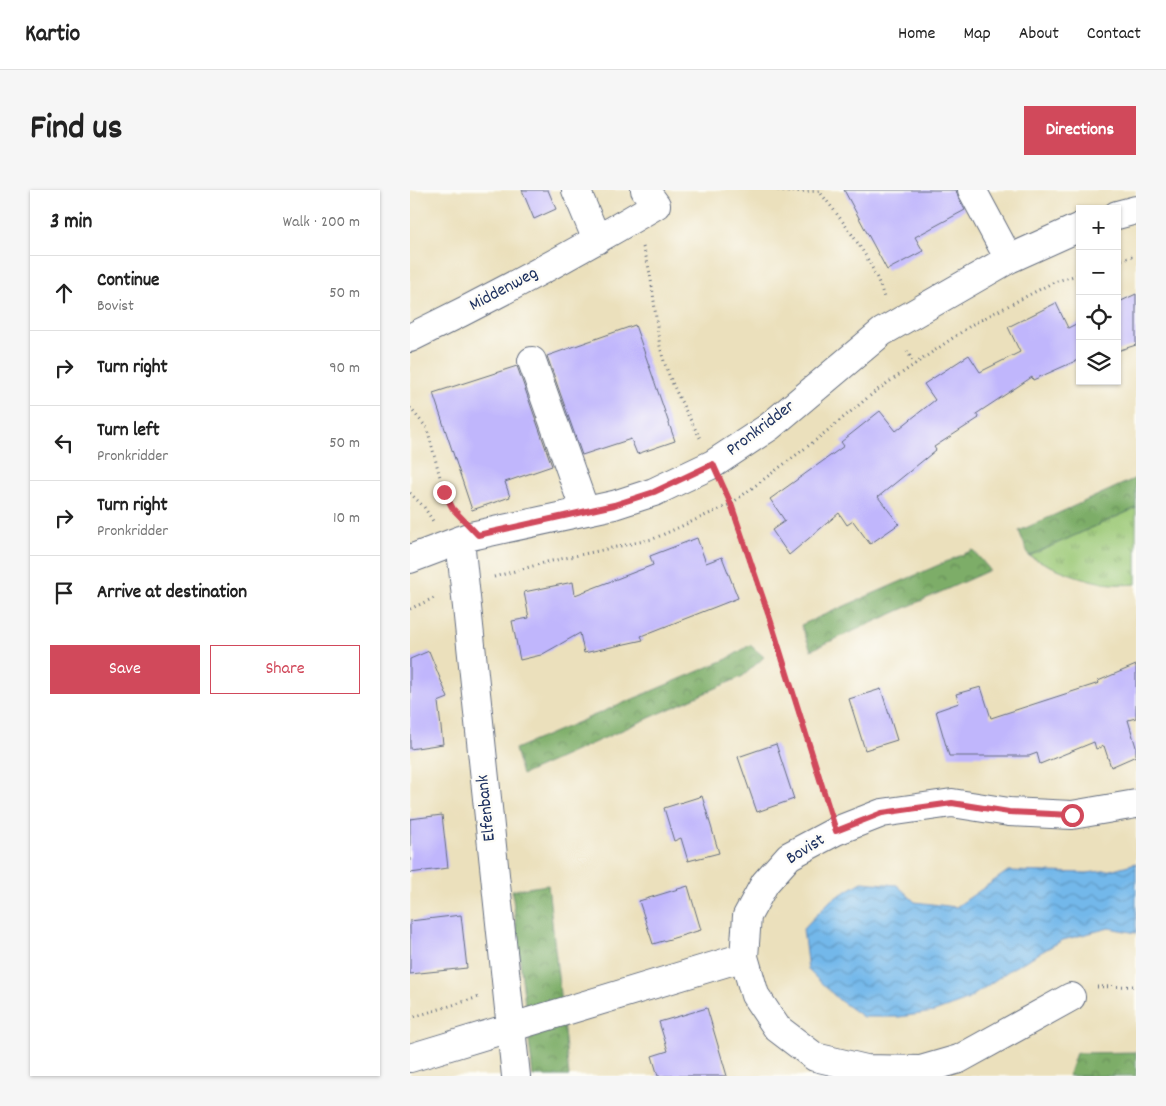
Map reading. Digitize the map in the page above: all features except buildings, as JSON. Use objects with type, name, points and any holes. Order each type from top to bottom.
[{"type":"street","points":[[576,190],[597,240]]},
{"type":"street","name":"Middenweg","points":[[410,338],[481,304],[656,205],[645,190]]},
{"type":"street","points":[[972,190],[1009,259]]},
{"type":"street","points":[[1121,214],[1136,210]]},
{"type":"street","name":"Pronkridder","points":[[410,559],[469,538],[614,505],[654,492],[713,464],[768,427],[891,326],[1009,259],[1076,229]]},
{"type":"street","points":[[532,361],[585,511]]},
{"type":"street","name":"Elfenbank","points":[[469,538],[506,989],[516,1076]]},
{"type":"street","name":"Bovist","points":[[1071,997],[959,1059],[921,1070],[866,1069],[815,1057],[777,1028],[755,995],[744,957],[747,916],[765,883],[789,856],[836,831],[882,813],[952,803],[1009,812],[1072,815],[1136,804]]},
{"type":"street","points":[[410,1058],[744,957]]},
{"type":"path","points":[[778,190],[784,192],[819,191],[850,231],[868,262],[881,287],[891,326],[915,364]]},
{"type":"path","points":[[633,218],[648,263],[660,348],[676,392],[731,504],[770,619],[836,831]]},
{"type":"path","points":[[1121,260],[1136,255]]},
{"type":"path","points":[[410,408],[427,428],[444,492],[469,538]]},
{"type":"path","points":[[1071,997],[1097,987],[1136,986]]},
{"type":"path","points":[[410,1018],[506,989]]},
{"type":"green space","points":[[1136,478],[1136,508],[1029,556],[1019,531]]},
{"type":"green space","points":[[1136,508],[1136,584],[1108,584],[1081,578],[1029,556]]},
{"type":"green space","points":[[973,550],[990,570],[811,650],[801,625]]},
{"type":"green space","points":[[750,645],[764,657],[743,676],[522,775],[515,749],[727,659]]},
{"type":"green space","points":[[548,885],[569,1076],[533,1076],[512,890]]},
{"type":"green space","points":[[1136,1052],[1136,1076],[1068,1076],[1076,1053]]},
{"type":"water","points":[[1136,863],[1136,933],[1109,928],[1063,940],[1011,969],[967,1000],[934,1012],[899,1017],[863,1017],[839,1000],[808,970],[803,929],[831,900],[862,882],[897,885],[915,902],[956,907],[1008,871],[1087,873],[1110,870]]},
{"type":"route","points":[[444,492],[453,509],[478,535],[614,505],[654,492],[713,464],[731,504],[770,619],[836,831],[882,813],[952,803],[1009,812],[1072,815]]}]
